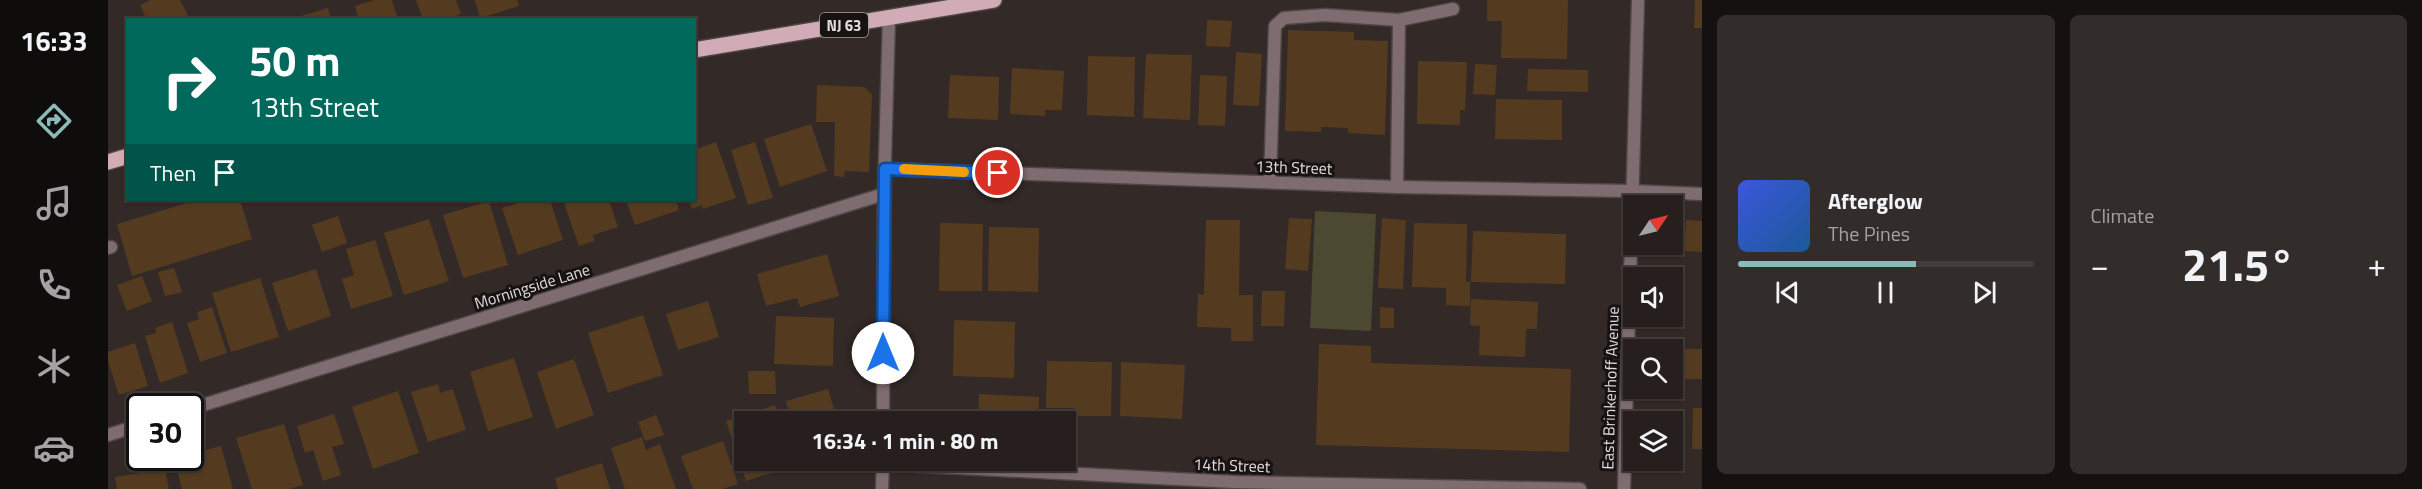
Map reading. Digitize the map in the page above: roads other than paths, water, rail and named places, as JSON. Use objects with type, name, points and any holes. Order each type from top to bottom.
[{"type":"main road","name":"NJ 63","points":[[696,50],[889,18],[913,7],[994,0]]},
{"type":"main road","points":[[108,162],[126,157]]},
{"type":"street","name":"East Brinkerhoff Avenue","points":[[1624,489],[1638,0]]},
{"type":"street","points":[[1270,183],[1275,26],[1284,18],[1325,15],[1399,20],[1453,9]]},
{"type":"street","points":[[883,411],[884,194],[889,18]]},
{"type":"street","points":[[1397,187],[1399,20]]},
{"type":"street","name":"13th Street","points":[[885,169],[1397,187],[1702,194]]},
{"type":"street","name":"Morningside Lane","points":[[204,405],[884,194]]},
{"type":"street","points":[[108,435],[126,429]]},
{"type":"street","points":[[882,489],[883,471]]},
{"type":"street","name":"14th Street","points":[[1041,471],[1234,482],[1580,489]]}]
